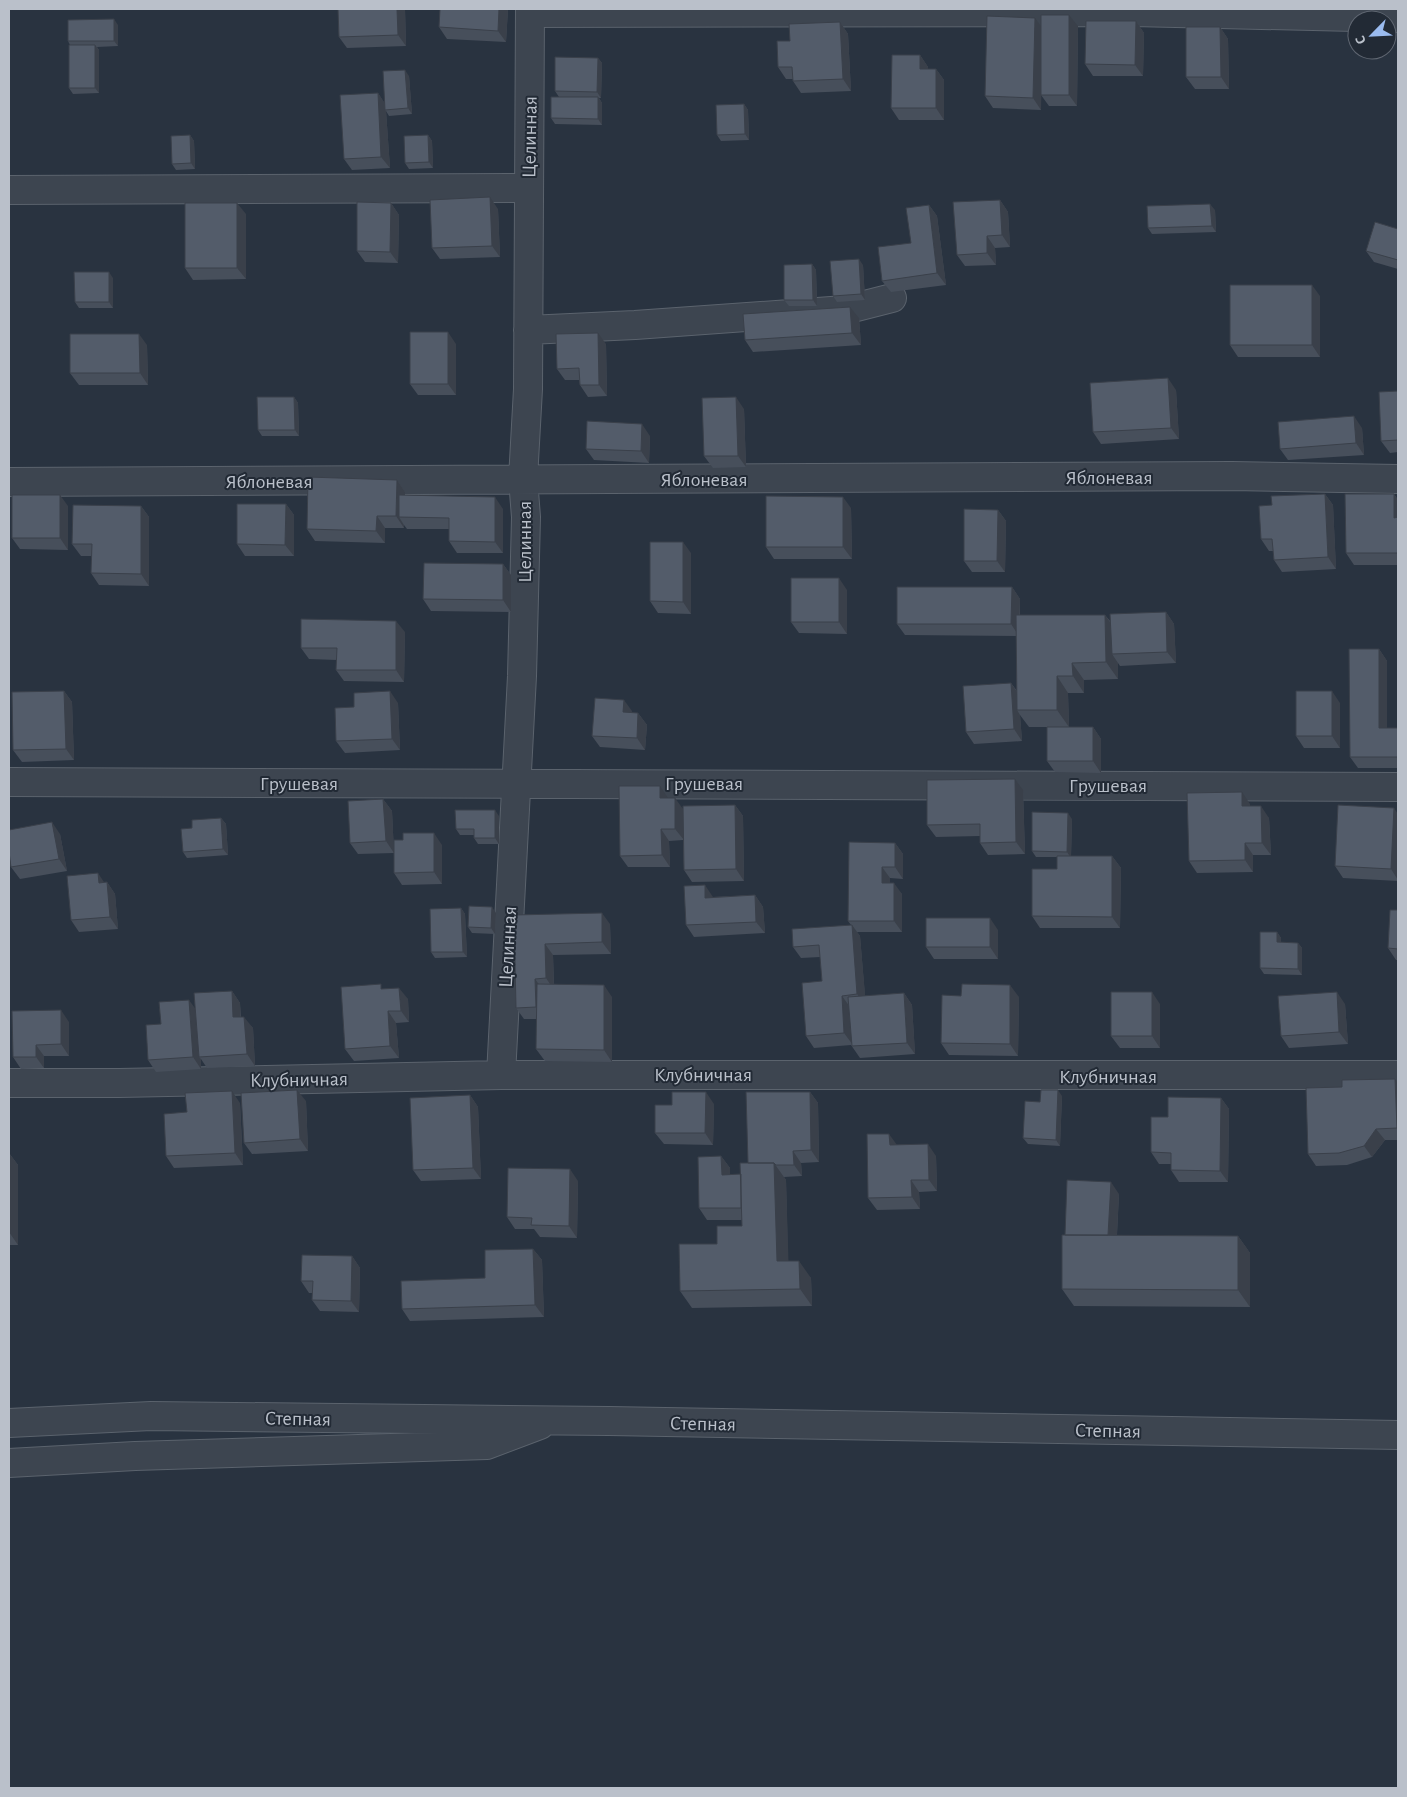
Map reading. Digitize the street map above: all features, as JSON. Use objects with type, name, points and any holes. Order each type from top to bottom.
[{"type":"street","points":[[530,11],[1133,12],[1398,18]]},
{"type":"street","name":"Целинная","points":[[501,1075],[514,783],[522,676],[526,517],[523,479],[528,389],[530,11]]},
{"type":"street","points":[[9,190],[529,188]]},
{"type":"street","points":[[528,330],[635,325],[845,310],[892,298]]},
{"type":"street","name":"Яблоневая","points":[[9,482],[1232,476],[1398,479]]},
{"type":"street","name":"Грушевая","points":[[9,782],[1398,787]]},
{"type":"street","name":"Клубничная","points":[[9,1083],[129,1083],[501,1075],[1398,1075]]},
{"type":"street","name":"Степная","points":[[9,1423],[151,1416],[553,1420],[1398,1435]]},
{"type":"street","points":[[9,1463],[135,1456],[487,1446],[553,1420]]},
{"type":"building","points":[[338,9],[397,9],[398,35],[339,37]]},
{"type":"building","points":[[440,9],[499,9],[498,31],[439,27]]},
{"type":"building","points":[[1041,15],[1069,15],[1069,95],[1041,95]]},
{"type":"building","points":[[987,16],[1035,18],[1033,98],[985,96]]},
{"type":"building","points":[[114,19],[114,41],[68,41],[68,20]]},
{"type":"building","points":[[1086,21],[1136,21],[1135,65],[1085,64]]},
{"type":"building","points":[[840,22],[843,79],[793,81],[792,67],[778,67],[777,41],[790,41],[789,24]]},
{"type":"building","points":[[1186,27],[1220,27],[1221,77],[1186,77]]},
{"type":"building","points":[[69,45],[95,45],[95,88],[69,88]]},
{"type":"building","points":[[892,55],[920,55],[920,69],[936,69],[936,108],[891,108]]},
{"type":"building","points":[[555,57],[598,58],[597,92],[555,91]]},
{"type":"building","points":[[405,70],[408,108],[385,110],[383,71]]},
{"type":"building","points":[[378,93],[381,157],[344,159],[340,95]]},
{"type":"building","points":[[551,97],[598,97],[598,119],[551,118]]},
{"type":"building","points":[[744,104],[745,134],[717,135],[716,105]]},
{"type":"building","points":[[190,135],[191,163],[172,164],[171,136]]},
{"type":"building","points":[[428,135],[429,162],[405,163],[404,136]]},
{"type":"building","points":[[490,197],[492,246],[432,248],[430,200]]},
{"type":"building","points":[[1000,200],[1002,235],[987,236],[987,253],[957,255],[953,202]]},
{"type":"building","points":[[357,202],[391,203],[390,252],[357,251]]},
{"type":"building","points":[[185,203],[237,203],[237,268],[185,268]]},
{"type":"building","points":[[1210,204],[1212,226],[1148,228],[1147,206]]},
{"type":"building","points":[[929,205],[937,273],[882,281],[878,247],[911,243],[906,208]]},
{"type":"building","points":[[1375,222],[1398,229],[1398,260],[1366,251]]},
{"type":"building","points":[[859,259],[861,294],[833,296],[830,261]]},
{"type":"building","points":[[812,264],[813,300],[784,300],[784,265]]},
{"type":"building","points":[[74,272],[109,272],[109,302],[75,302]]},
{"type":"building","points":[[1230,285],[1312,285],[1312,345],[1230,345]]},
{"type":"building","points":[[850,307],[852,333],[745,340],[743,314]]},
{"type":"building","points":[[410,332],[448,332],[448,384],[410,384]]},
{"type":"building","points":[[598,333],[599,385],[580,385],[579,368],[557,369],[556,334]]},
{"type":"building","points":[[70,334],[139,334],[140,373],[70,373]]},
{"type":"building","points":[[1168,378],[1171,428],[1093,432],[1090,383]]},
{"type":"building","points":[[1398,391],[1398,440],[1381,441],[1379,392]]},
{"type":"building","points":[[257,397],[294,397],[295,430],[258,430]]},
{"type":"building","points":[[736,397],[738,456],[704,456],[702,398]]},
{"type":"building","points":[[1354,416],[1356,443],[1280,449],[1278,422]]},
{"type":"building","points":[[587,421],[642,424],[641,451],[586,449]]},
{"type":"building","points":[[308,477],[397,480],[396,516],[377,516],[376,531],[307,529]]},
{"type":"building","points":[[1325,494],[1328,557],[1274,560],[1272,539],[1261,539],[1259,506],[1272,505],[1271,496]]},
{"type":"building","points":[[1345,494],[1394,494],[1394,518],[1398,517],[1398,553],[1346,553]]},
{"type":"building","points":[[12,495],[60,495],[60,538],[12,538]]},
{"type":"building","points":[[399,495],[495,497],[495,542],[449,541],[449,518],[399,517]]},
{"type":"building","points":[[766,496],[843,497],[843,547],[766,547]]},
{"type":"building","points":[[237,504],[286,504],[285,545],[237,544]]},
{"type":"building","points":[[73,505],[141,506],[141,574],[91,573],[92,544],[72,544]]},
{"type":"building","points":[[964,509],[998,510],[997,561],[964,561]]},
{"type":"building","points":[[650,542],[683,542],[683,602],[650,601]]},
{"type":"building","points":[[424,563],[503,564],[503,600],[423,599]]},
{"type":"building","points":[[791,578],[839,578],[839,622],[791,622]]},
{"type":"building","points":[[897,587],[1012,587],[1011,624],[897,624]]},
{"type":"building","points":[[1166,612],[1167,652],[1112,654],[1110,614]]},
{"type":"building","points":[[1016,615],[1105,615],[1106,662],[1072,663],[1073,676],[1057,676],[1057,710],[1017,710]]},
{"type":"building","points":[[301,619],[396,621],[396,670],[336,670],[337,648],[301,648]]},
{"type":"building","points":[[1349,649],[1379,649],[1379,728],[1398,728],[1398,757],[1350,757]]},
{"type":"building","points":[[1011,683],[1014,729],[966,732],[963,686]]},
{"type":"building","points":[[64,691],[66,749],[13,750],[12,692]]},
{"type":"building","points":[[390,691],[392,739],[336,741],[335,708],[354,707],[354,693]]},
{"type":"building","points":[[1296,691],[1332,691],[1332,736],[1296,736]]},
{"type":"building","points":[[595,698],[624,700],[623,712],[638,713],[637,738],[592,736]]},
{"type":"building","points":[[1047,727],[1093,727],[1093,761],[1047,761]]},
{"type":"building","points":[[1015,779],[1016,842],[980,843],[980,824],[927,825],[927,780]]},
{"type":"building","points":[[619,786],[660,786],[660,798],[675,798],[675,829],[661,829],[662,855],[620,856]]},
{"type":"building","points":[[1242,792],[1242,806],[1261,806],[1262,843],[1245,843],[1245,860],[1189,861],[1187,793]]},
{"type":"building","points":[[383,799],[386,841],[350,843],[348,801]]},
{"type":"building","points":[[735,805],[736,869],[684,870],[683,806]]},
{"type":"building","points":[[1338,805],[1394,808],[1391,869],[1335,866]]},
{"type":"building","points":[[455,810],[495,810],[495,838],[474,838],[474,829],[456,829]]},
{"type":"building","points":[[1032,812],[1068,813],[1067,852],[1032,851]]},
{"type":"building","points":[[221,818],[223,849],[183,852],[181,829],[192,828],[192,820]]},
{"type":"building","points":[[52,822],[59,859],[11,867],[9,830]]},
{"type":"building","points":[[403,833],[434,833],[434,872],[394,873],[394,840],[403,840]]},
{"type":"building","points":[[849,842],[895,843],[895,867],[882,867],[882,883],[894,883],[894,921],[848,921]]},
{"type":"building","points":[[1057,856],[1112,856],[1112,917],[1032,916],[1032,869],[1057,869]]},
{"type":"building","points":[[98,873],[99,883],[107,882],[110,917],[71,920],[67,876]]},
{"type":"building","points":[[705,885],[705,898],[755,895],[756,922],[686,925],[684,886]]},
{"type":"building","points":[[469,906],[492,907],[491,928],[468,927]]},
{"type":"building","points":[[461,908],[463,952],[431,952],[430,909]]},
{"type":"building","points":[[1390,910],[1398,910],[1398,949],[1388,948]]},
{"type":"building","points":[[602,913],[602,942],[545,944],[546,978],[535,979],[536,1007],[516,1008],[514,915]]},
{"type":"building","points":[[926,918],[990,918],[990,947],[926,947]]},
{"type":"building","points":[[852,925],[857,994],[842,996],[844,1033],[806,1036],[802,983],[822,981],[819,945],[793,947],[792,929]]},
{"type":"building","points":[[1260,932],[1277,932],[1277,942],[1298,943],[1298,969],[1260,968]]},
{"type":"building","points":[[381,984],[381,989],[399,988],[401,1011],[388,1011],[390,1046],[345,1049],[341,987]]},
{"type":"building","points":[[537,984],[604,985],[604,1050],[536,1049]]},
{"type":"building","points":[[962,984],[1010,985],[1010,1044],[941,1043],[942,995],[961,996]]},
{"type":"building","points":[[232,991],[233,1017],[244,1017],[247,1054],[199,1057],[194,993]]},
{"type":"building","points":[[1111,992],[1152,992],[1152,1036],[1111,1036]]},
{"type":"building","points":[[1337,992],[1339,1032],[1281,1036],[1278,996]]},
{"type":"building","points":[[904,993],[907,1043],[852,1046],[848,997]]},
{"type":"building","points":[[189,1000],[193,1057],[148,1060],[146,1025],[161,1024],[159,1002]]},
{"type":"building","points":[[61,1010],[61,1044],[36,1045],[36,1057],[13,1057],[12,1011]]},
{"type":"building","points":[[1395,1079],[1397,1128],[1376,1129],[1364,1146],[1339,1153],[1308,1154],[1306,1088],[1342,1087],[1342,1080]]},
{"type":"building","points":[[297,1090],[300,1139],[244,1143],[241,1093]]},
{"type":"building","points":[[1041,1090],[1058,1090],[1056,1140],[1023,1138],[1025,1101],[1040,1102]]},
{"type":"building","points":[[232,1091],[235,1153],[166,1156],[164,1114],[187,1112],[185,1093]]},
{"type":"building","points":[[672,1092],[706,1092],[705,1133],[655,1133],[655,1105],[672,1105]]},
{"type":"building","points":[[746,1092],[810,1092],[811,1150],[793,1151],[794,1165],[748,1163]]},
{"type":"building","points":[[470,1095],[473,1168],[413,1170],[410,1098]]},
{"type":"building","points":[[1168,1097],[1221,1098],[1220,1171],[1171,1170],[1171,1153],[1151,1152],[1151,1117],[1168,1117]]},
{"type":"building","points":[[867,1134],[889,1134],[890,1145],[928,1144],[929,1180],[911,1180],[912,1197],[868,1198]]},
{"type":"building","points":[[721,1156],[722,1175],[741,1174],[741,1208],[699,1208],[698,1157]]},
{"type":"building","points":[[740,1163],[774,1163],[777,1261],[799,1261],[800,1289],[680,1291],[679,1244],[717,1244],[717,1226],[742,1226]]},
{"type":"building","points":[[508,1168],[570,1169],[569,1226],[531,1225],[532,1218],[507,1217]]},
{"type":"building","points":[[1067,1180],[1111,1182],[1108,1235],[1065,1235]]},
{"type":"building","points":[[1062,1235],[1238,1236],[1238,1290],[1062,1289]]},
{"type":"building","points":[[533,1249],[535,1305],[402,1309],[401,1281],[485,1278],[485,1250]]},
{"type":"building","points":[[302,1255],[352,1256],[351,1301],[312,1300],[313,1281],[301,1281]]}]
